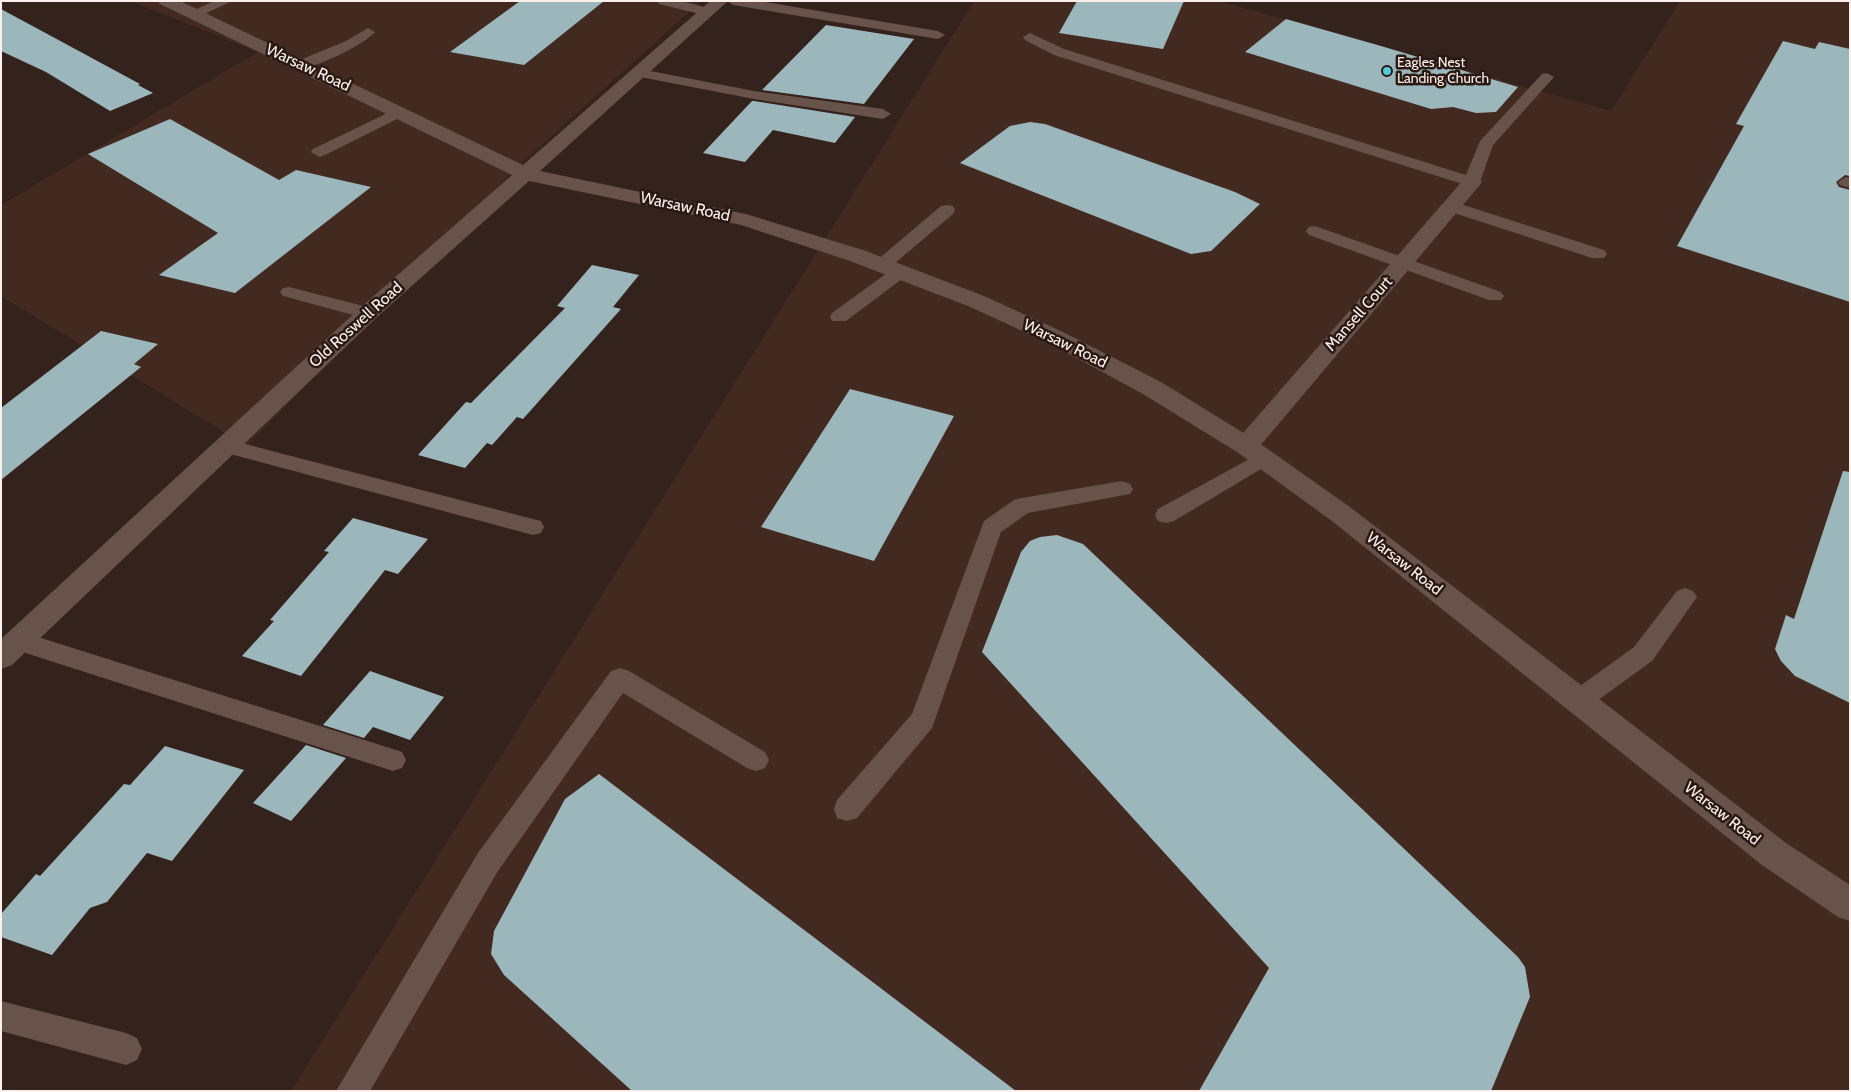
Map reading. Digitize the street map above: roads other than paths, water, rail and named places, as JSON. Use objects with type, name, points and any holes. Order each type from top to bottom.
[{"type":"street","name":"Warsaw Road","points":[[166,1],[526,174],[746,220],[891,268],[976,301],[1057,338],[1152,388],[1255,452],[1340,514],[1774,854],[1850,904]]},
{"type":"street","name":"Old Roswell Road","points":[[10,649],[368,313],[714,7]]},
{"type":"street","name":"Mansell Court","points":[[1255,452],[1402,264],[1472,182]]},
{"type":"lane","points":[[193,14],[226,1]]},
{"type":"lane","points":[[664,1],[714,7]]},
{"type":"lane","points":[[733,1],[938,35]]},
{"type":"lane","points":[[300,65],[351,44],[368,32]]},
{"type":"lane","points":[[1030,37],[1058,52],[1472,182],[1486,144],[1547,77]]},
{"type":"lane","points":[[640,73],[754,95],[883,114]]},
{"type":"lane","points":[[319,152],[400,112]]},
{"type":"lane","points":[[1451,206],[1598,254]]},
{"type":"lane","points":[[839,317],[891,268],[947,210]]},
{"type":"lane","points":[[1315,231],[1495,296]]},
{"type":"lane","points":[[289,292],[368,313]]},
{"type":"lane","points":[[226,446],[533,527]]},
{"type":"lane","points":[[1166,515],[1255,452]]},
{"type":"lane","points":[[847,809],[923,720],[992,527],[1022,506],[1122,489]]},
{"type":"lane","points":[[1578,701],[1643,654],[1685,597]]},
{"type":"lane","points":[[10,649],[393,760]]},
{"type":"lane","points":[[352,1091],[488,862],[620,678],[756,760]]},
{"type":"lane","points":[[1,1016],[126,1049]]},
{"type":"place","name":"Eagles Nest Landing Church","points":[[1387,71]]}]
